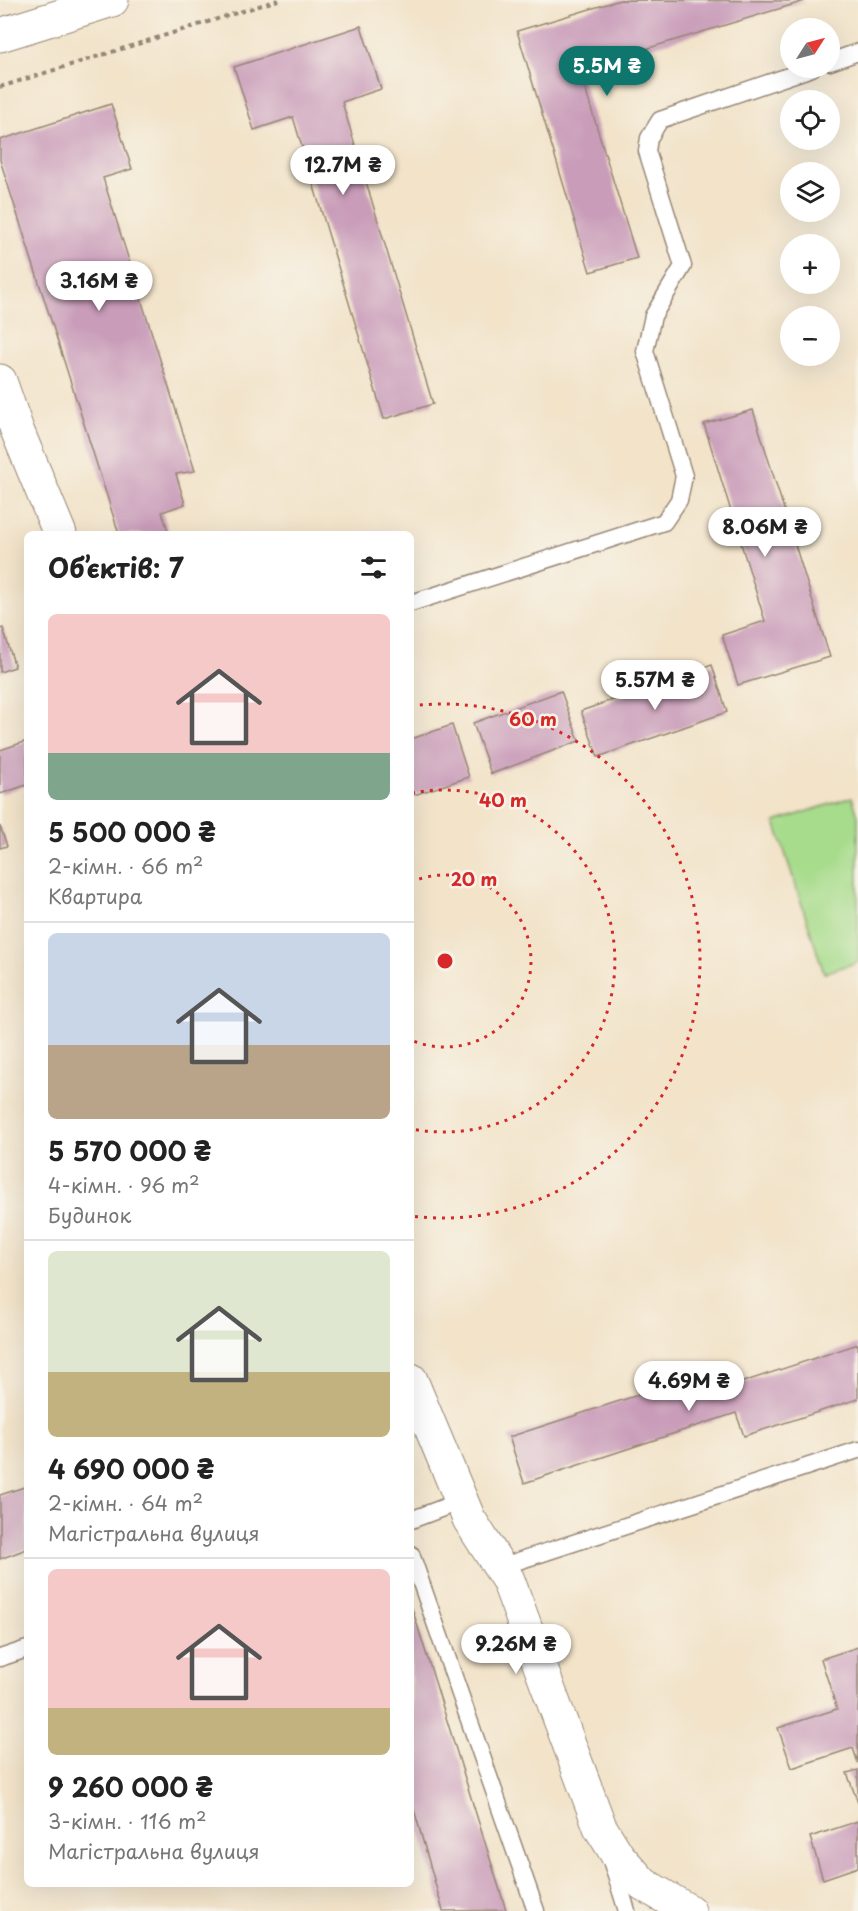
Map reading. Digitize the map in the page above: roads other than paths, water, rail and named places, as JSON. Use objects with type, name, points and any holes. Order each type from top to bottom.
[{"type":"street","points":[[0,35],[46,10],[112,0]]},
{"type":"street","points":[[0,381],[17,430],[59,531]]},
{"type":"street","points":[[414,1387],[469,1519],[508,1580],[600,1827],[618,1856],[643,1884],[689,1911]]},
{"type":"lane","points":[[840,58],[858,52]]},
{"type":"lane","points":[[414,602],[664,522],[679,500],[684,476],[645,351],[653,316],[683,266],[647,152],[649,138],[660,120],[784,78]]},
{"type":"lane","points":[[500,1567],[858,1450]]},
{"type":"lane","points":[[414,1519],[461,1501]]},
{"type":"lane","points":[[414,1563],[536,1911]]},
{"type":"lane","points":[[0,1658],[24,1650]]},
{"type":"lane","points":[[600,1827],[627,1911]]}]
